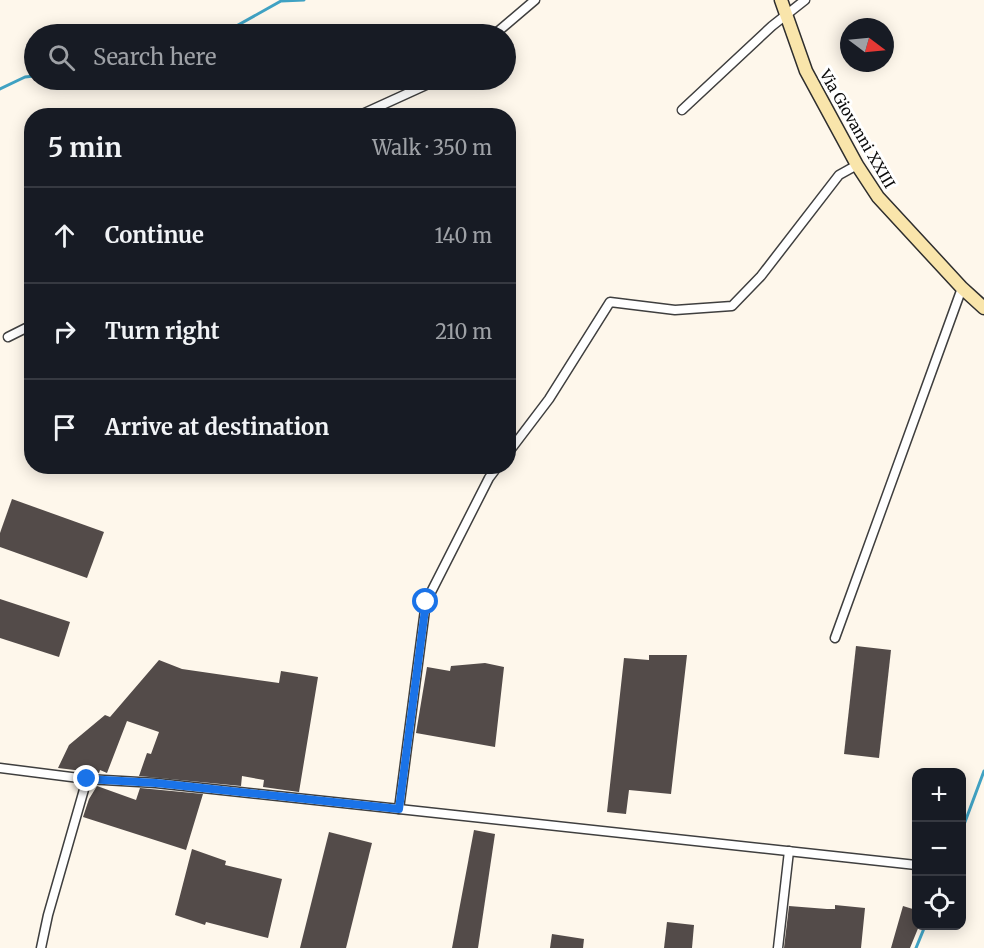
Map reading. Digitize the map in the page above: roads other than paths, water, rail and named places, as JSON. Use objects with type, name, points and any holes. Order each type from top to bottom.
[{"type":"main road","name":"Via Giovanni XXIII","points":[[781,0],[806,71],[857,165],[878,197],[893,216],[984,308]]},
{"type":"street","points":[[507,24],[535,0]]},
{"type":"street","points":[[682,110],[772,26],[805,0]]},
{"type":"street","points":[[376,108],[415,90]]},
{"type":"street","points":[[516,442],[549,399],[610,302],[675,310],[732,306],[761,276],[839,175],[857,165]]},
{"type":"street","points":[[835,638],[962,288]]},
{"type":"street","points":[[8,337],[24,329]]},
{"type":"street","points":[[399,809],[426,602],[492,474]]},
{"type":"street","points":[[0,768],[912,865]]},
{"type":"street","points":[[41,948],[48,915],[87,779]]},
{"type":"street","points":[[778,948],[789,851]]},
{"type":"waterway","points":[[240,24],[281,1],[304,0]]},
{"type":"waterway","points":[[0,89],[24,77]]},
{"type":"waterway","points":[[965,822],[984,771]]},
{"type":"waterway","points":[[916,948],[923,930]]}]
